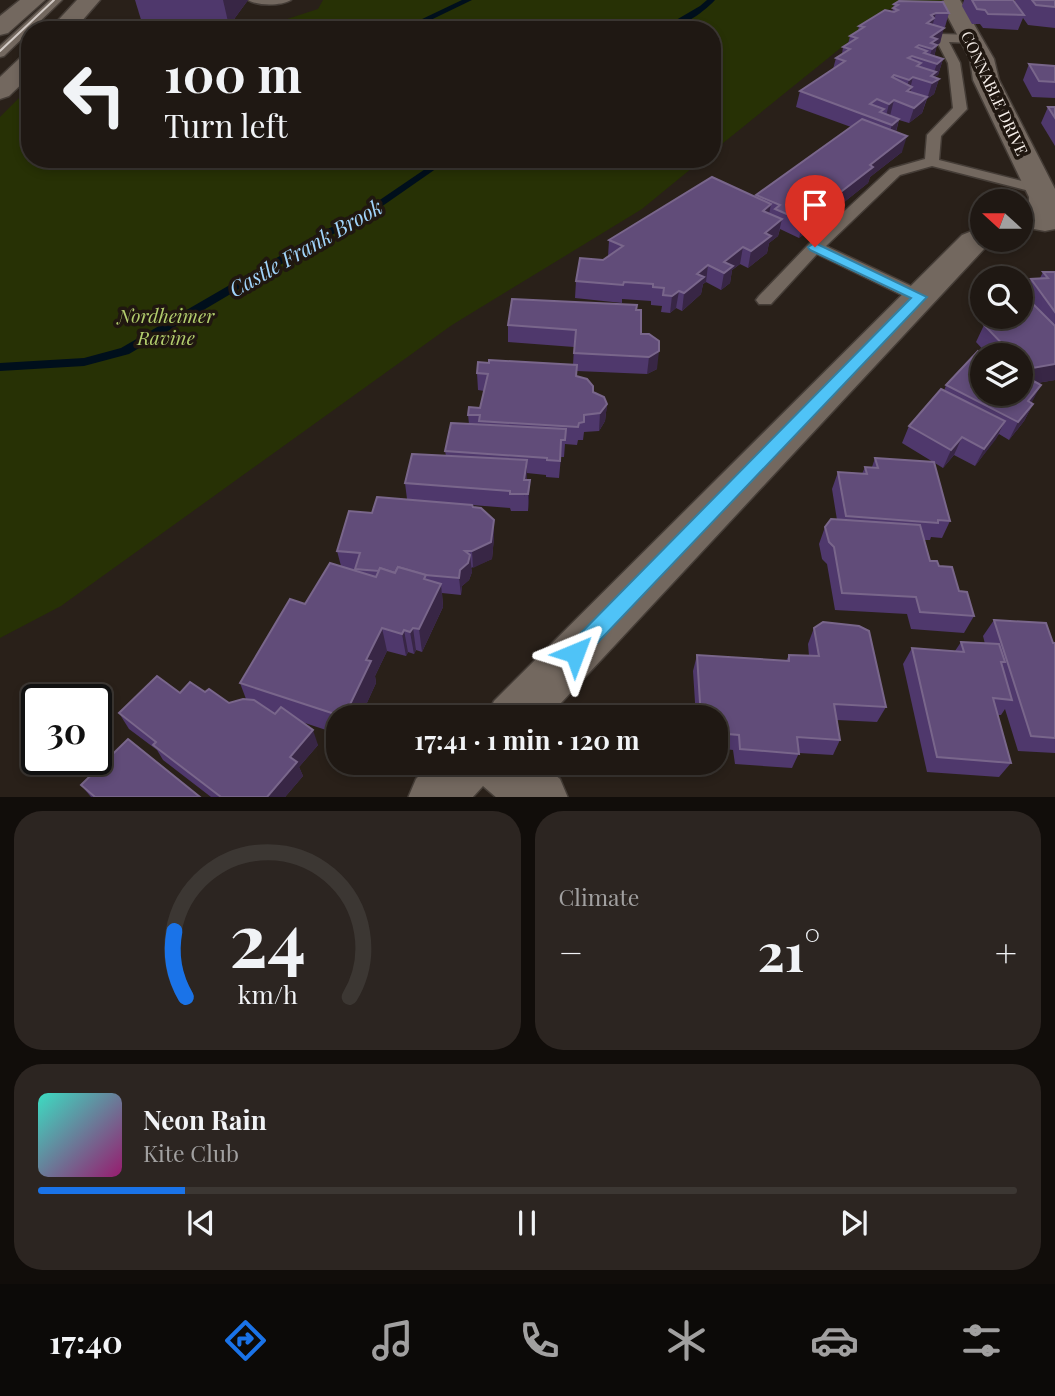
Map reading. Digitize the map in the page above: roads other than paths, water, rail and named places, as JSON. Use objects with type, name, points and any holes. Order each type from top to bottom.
[{"type":"street","points":[[0,28],[34,0]]},
{"type":"street","points":[[69,21],[89,0]]},
{"type":"street","name":"CONNABLE DRIVE","points":[[952,4],[982,59],[986,80],[1044,197],[1040,222]]},
{"type":"street","points":[[0,91],[21,71]]},
{"type":"street","points":[[525,705],[970,245]]},
{"type":"street","points":[[435,797],[456,775]]},
{"type":"street","points":[[512,775],[541,797]]},
{"type":"lane","points":[[34,21],[56,0]]},
{"type":"lane","points":[[42,21],[64,0]]},
{"type":"lane","points":[[254,0],[285,0]]},
{"type":"lane","points":[[0,53],[21,33]]},
{"type":"lane","points":[[932,162],[934,135],[960,109],[954,63],[941,38],[972,39]]},
{"type":"lane","points":[[0,61],[21,41]]},
{"type":"lane","points":[[765,300],[815,247],[895,172],[932,162],[1041,190]]},
{"type":"lane","points":[[815,247],[920,297]]},
{"type":"waterway","name":"Castle Frank Brook","points":[[422,21],[468,0]]},
{"type":"waterway","name":"Castle Frank Brook","points":[[679,21],[703,8],[711,0]]},
{"type":"waterway","name":"Castle Frank Brook","points":[[0,367],[84,362],[125,351],[320,237],[368,212],[433,168]]},
{"type":"tram line","points":[[32,21],[54,0]]},
{"type":"tram line","points":[[0,51],[21,31]]},
{"type":"park label","name":"Nordheimer Ravine","points":[[166,326]]}]
